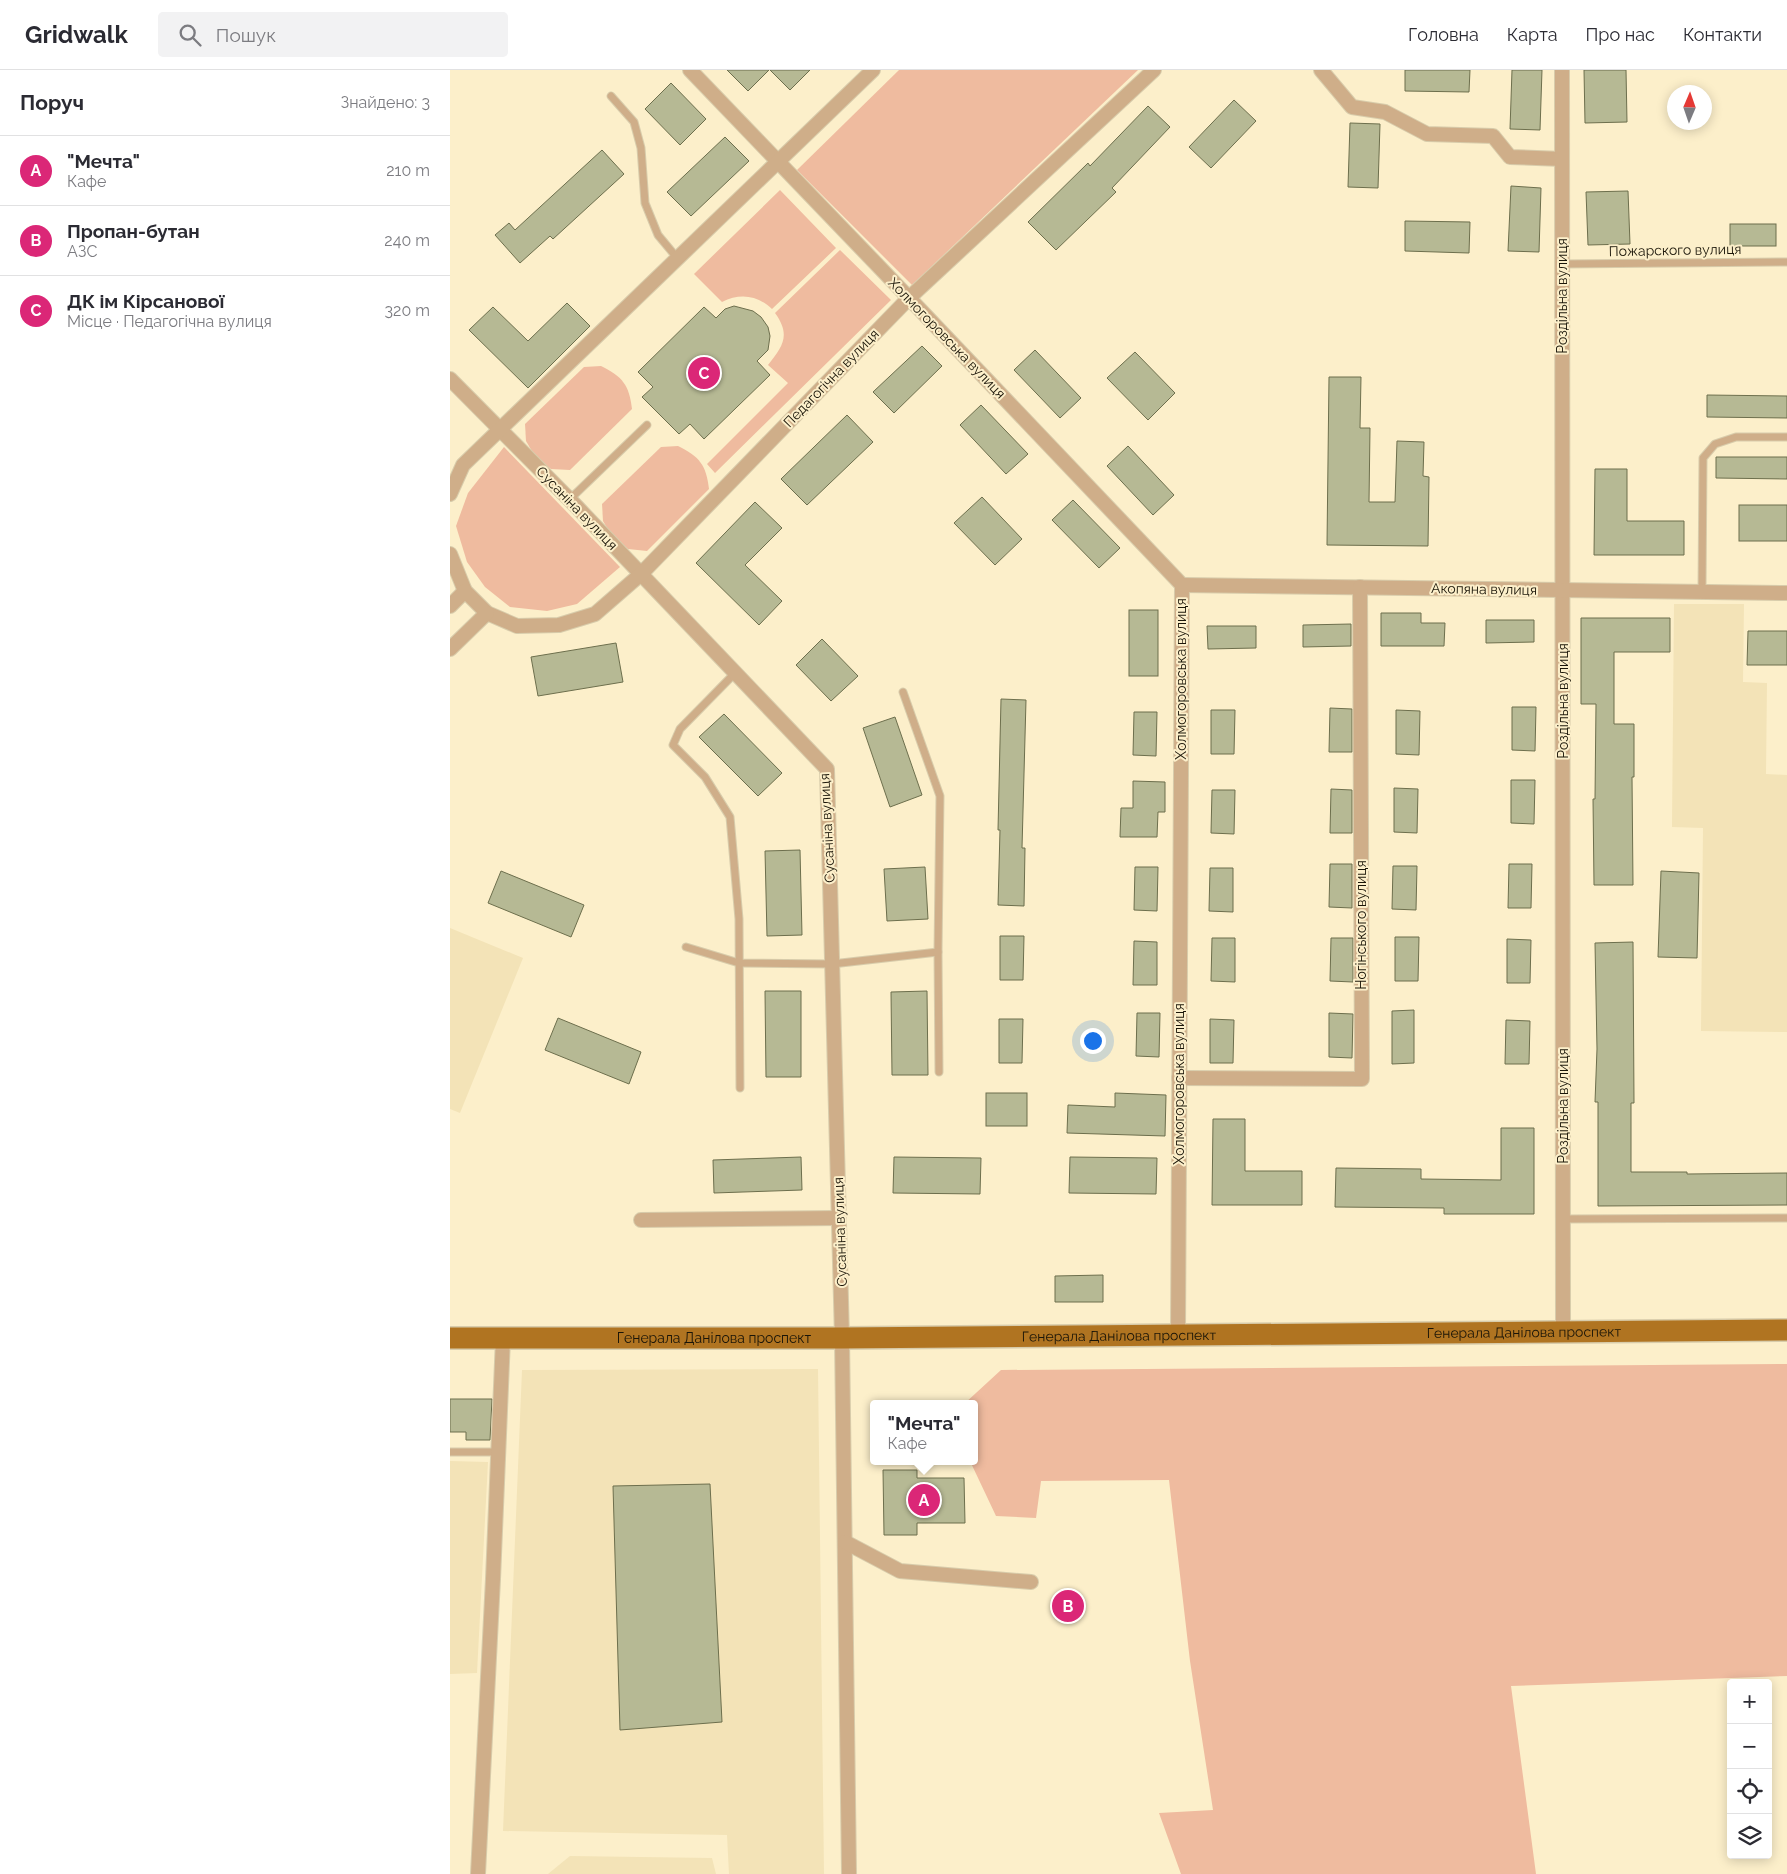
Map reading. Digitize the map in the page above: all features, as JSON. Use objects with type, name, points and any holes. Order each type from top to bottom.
[{"type":"main road","name":"Генерала Данілова проспект","points":[[450,1338],[842,1338],[1787,1330]]},
{"type":"street","name":"Холмогоровська вулиця","points":[[690,70],[910,298],[1182,585],[1178,1335]]},
{"type":"street","points":[[450,494],[463,465],[678,260],[872,70]]},
{"type":"street","name":"Педагогічна вулиця","points":[[450,554],[466,591],[487,613],[517,626],[559,625],[595,614],[641,574],[910,298],[1154,70]]},
{"type":"street","points":[[1321,70],[1352,107],[1385,112],[1427,134],[1493,136],[1510,157],[1562,159]]},
{"type":"street","name":"Роздільна вулиця","points":[[1562,70],[1564,1332]]},
{"type":"street","name":"Сусаніна вулиця","points":[[450,379],[641,574],[826,769],[842,1338],[849,1874]]},
{"type":"street","name":"Акопяна вулиця","points":[[1182,585],[1787,593]]},
{"type":"street","name":"Ногінського вулиця","points":[[1179,1078],[1362,1079],[1360,587]]},
{"type":"street","points":[[450,606],[466,591]]},
{"type":"street","points":[[450,648],[487,613]]},
{"type":"street","points":[[641,1220],[839,1218]]},
{"type":"street","points":[[478,1874],[503,1338]]},
{"type":"street","points":[[845,1542],[900,1570],[1031,1582]]},
{"type":"lane","points":[[611,96],[634,122],[641,148],[645,203],[658,235],[678,260]]},
{"type":"lane","name":"Пожарского вулиця","points":[[1562,264],[1787,262]]},
{"type":"lane","points":[[569,500],[646,425]]},
{"type":"lane","points":[[1702,592],[1703,458],[1715,444],[1736,437],[1787,437]]},
{"type":"lane","points":[[735,673],[680,729],[673,745],[705,777],[730,817],[739,919],[740,1088]]},
{"type":"lane","points":[[903,692],[940,796],[939,1072]]},
{"type":"lane","points":[[686,947],[739,963],[832,964],[938,952]]},
{"type":"lane","points":[[1563,1219],[1787,1218]]},
{"type":"lane","points":[[450,1452],[498,1452]]},
{"type":"shaded area","points":[[899,70],[1138,70],[912,285],[797,170]]},
{"type":"shaded area","points":[[780,190],[836,248],[772,309],[754,298],[748,297],[735,297],[722,302],[694,274]]},
{"type":"shaded area","points":[[840,250],[891,300],[715,473],[707,464],[788,383],[768,365],[778,352],[784,334],[775,313]]},
{"type":"shaded area","points":[[601,366],[615,374],[624,383],[629,394],[632,409],[570,470],[551,469],[536,458],[526,441],[525,424],[584,367]]},
{"type":"shaded area","points":[[678,446],[692,454],[701,463],[706,474],[709,489],[647,551],[628,549],[613,538],[603,521],[602,504],[661,447]]},
{"type":"shaded area","points":[[504,447],[620,567],[577,604],[547,611],[510,607],[485,587],[467,562],[456,526],[468,493]]},
{"type":"shaded area","points":[[1674,604],[1744,604],[1743,682],[1767,683],[1766,774],[1787,775],[1787,1032],[1701,1031],[1703,828],[1672,827]]},
{"type":"shaded area","points":[[450,928],[523,958],[460,1113],[450,1109]]},
{"type":"shaded area","points":[[1787,1364],[1787,1676],[1511,1686],[1536,1874],[1181,1874],[1159,1813],[1213,1810],[1190,1661],[1169,1480],[1041,1481],[1036,1518],[996,1516],[972,1465],[978,1465],[978,1400],[968,1400],[1001,1370]]},
{"type":"shaded area","points":[[818,1369],[824,1874],[729,1874],[727,1835],[503,1831],[522,1370]]},
{"type":"shaded area","points":[[450,1461],[488,1462],[477,1673],[450,1674]]},
{"type":"shaded area","points":[[570,1856],[712,1858],[716,1874],[548,1874]]},
{"type":"building","points":[[727,70],[769,70],[748,91]]},
{"type":"building","points":[[770,70],[810,70],[790,90]]},
{"type":"building","points":[[1405,70],[1470,70],[1469,92],[1405,91]]},
{"type":"building","points":[[1512,70],[1542,70],[1540,130],[1510,129]]},
{"type":"building","points":[[1584,70],[1626,70],[1627,122],[1585,123]]},
{"type":"building","points":[[671,83],[706,119],[680,145],[645,109]]},
{"type":"building","points":[[1234,100],[1256,121],[1211,168],[1189,147]]},
{"type":"building","points":[[1148,106],[1170,127],[1112,188],[1116,192],[1056,250],[1028,222],[1088,163],[1090,166]]},
{"type":"building","points":[[1350,123],[1380,124],[1378,188],[1348,187]]},
{"type":"building","points":[[725,137],[749,161],[691,216],[667,192]]},
{"type":"building","points":[[602,150],[624,174],[553,239],[550,236],[520,263],[495,235],[509,223],[515,230]]},
{"type":"building","points":[[1511,186],[1541,188],[1539,252],[1508,251]]},
{"type":"building","points":[[1628,191],[1630,244],[1588,245],[1586,192]]},
{"type":"building","points":[[1405,221],[1470,222],[1469,253],[1405,251]]},
{"type":"building","points":[[1730,224],[1776,224],[1776,246],[1730,246]]},
{"type":"building","points":[[567,303],[590,326],[528,388],[469,330],[493,307],[528,341]]},
{"type":"building","points":[[734,306],[753,311],[761,317],[768,327],[770,336],[768,350],[757,361],[770,375],[704,439],[690,424],[679,434],[642,397],[653,387],[638,372],[704,307],[716,318],[725,309]]},
{"type":"building","points":[[922,346],[942,366],[894,413],[873,392]]},
{"type":"building","points":[[1035,350],[1081,398],[1060,418],[1014,370]]},
{"type":"building","points":[[1135,352],[1175,393],[1148,420],[1107,378]]},
{"type":"building","points":[[1329,377],[1361,377],[1360,428],[1370,428],[1369,502],[1395,502],[1397,441],[1424,442],[1423,476],[1429,477],[1428,546],[1327,545]]},
{"type":"building","points":[[1707,395],[1787,396],[1787,418],[1707,417]]},
{"type":"building","points":[[981,405],[1028,454],[1006,474],[960,425]]},
{"type":"building","points":[[847,415],[873,442],[807,505],[781,479]]},
{"type":"building","points":[[1128,446],[1174,495],[1153,515],[1107,466]]},
{"type":"building","points":[[1716,457],[1787,457],[1787,479],[1716,478]]},
{"type":"building","points":[[1595,469],[1627,469],[1627,521],[1684,521],[1684,555],[1594,555]]},
{"type":"building","points":[[982,497],[1022,539],[995,565],[954,523]]},
{"type":"building","points":[[1073,500],[1120,548],[1099,568],[1052,520]]},
{"type":"building","points":[[755,502],[782,528],[745,565],[782,601],[759,625],[696,563]]},
{"type":"building","points":[[1739,505],[1787,505],[1787,541],[1739,541]]},
{"type":"building","points":[[1129,610],[1158,610],[1158,676],[1129,676]]},
{"type":"building","points":[[1381,613],[1421,613],[1421,623],[1445,623],[1444,646],[1381,646]]},
{"type":"building","points":[[1581,618],[1670,618],[1670,652],[1614,652],[1614,724],[1634,724],[1634,777],[1632,777],[1633,885],[1594,885],[1593,799],[1595,799],[1596,704],[1581,704]]},
{"type":"building","points":[[1486,620],[1534,620],[1534,642],[1486,643]]},
{"type":"building","points":[[1351,624],[1351,646],[1303,647],[1303,625]]},
{"type":"building","points":[[1207,626],[1256,626],[1256,648],[1208,649]]},
{"type":"building","points":[[1748,631],[1787,631],[1787,665],[1747,665]]},
{"type":"building","points":[[822,639],[858,676],[831,701],[796,665]]},
{"type":"building","points":[[616,643],[623,682],[538,696],[531,657]]},
{"type":"building","points":[[1001,699],[1026,700],[1022,848],[1025,848],[1024,906],[998,905]]},
{"type":"building","points":[[1512,707],[1536,707],[1535,751],[1512,750]]},
{"type":"building","points":[[1330,708],[1352,709],[1352,752],[1329,752]]},
{"type":"building","points":[[1211,710],[1235,710],[1234,754],[1211,754]]},
{"type":"building","points":[[1396,710],[1420,711],[1419,755],[1396,754]]},
{"type":"building","points":[[1134,712],[1157,712],[1156,756],[1133,755]]},
{"type":"building","points":[[724,714],[782,773],[758,796],[699,737]]},
{"type":"building","points":[[895,717],[922,795],[890,807],[863,728]]},
{"type":"building","points":[[1511,780],[1535,780],[1534,824],[1511,823]]},
{"type":"building","points":[[1133,781],[1165,782],[1165,812],[1158,812],[1157,837],[1120,837],[1121,808],[1133,808]]},
{"type":"building","points":[[1394,788],[1418,789],[1417,833],[1394,832]]},
{"type":"building","points":[[1331,789],[1352,790],[1352,833],[1330,833]]},
{"type":"building","points":[[1212,790],[1235,790],[1234,834],[1211,833]]},
{"type":"building","points":[[800,850],[802,935],[767,936],[765,851]]},
{"type":"building","points":[[1330,864],[1352,864],[1352,908],[1329,907]]},
{"type":"building","points":[[1509,864],[1532,864],[1531,908],[1508,908]]},
{"type":"building","points":[[1393,866],[1417,866],[1416,910],[1392,909]]},
{"type":"building","points":[[925,867],[928,919],[887,921],[884,869]]},
{"type":"building","points":[[1135,867],[1158,867],[1157,911],[1134,910]]},
{"type":"building","points":[[1210,868],[1233,868],[1233,912],[1209,911]]},
{"type":"building","points":[[501,871],[584,905],[571,937],[488,903]]},
{"type":"building","points":[[1661,871],[1699,873],[1697,958],[1658,957]]},
{"type":"building","points":[[1000,936],[1024,936],[1023,980],[1000,980]]},
{"type":"building","points":[[1395,937],[1419,937],[1418,981],[1395,981]]},
{"type":"building","points":[[1212,938],[1235,938],[1235,982],[1211,981]]},
{"type":"building","points":[[1331,938],[1353,938],[1353,982],[1330,981]]},
{"type":"building","points":[[1507,939],[1531,940],[1530,983],[1507,983]]},
{"type":"building","points":[[1134,941],[1157,942],[1157,985],[1133,985]]},
{"type":"building","points":[[1633,942],[1634,1103],[1631,1103],[1631,1172],[1687,1172],[1687,1174],[1787,1173],[1787,1205],[1598,1206],[1598,1102],[1595,1102],[1597,1049],[1595,943]]},
{"type":"building","points":[[765,991],[801,991],[801,1077],[766,1077]]},
{"type":"building","points":[[927,991],[928,1075],[892,1075],[891,992]]},
{"type":"building","points":[[1414,1010],[1414,1063],[1392,1064],[1392,1011]]},
{"type":"building","points":[[1137,1013],[1160,1013],[1159,1057],[1136,1056]]},
{"type":"building","points":[[1329,1013],[1353,1014],[1352,1058],[1329,1057]]},
{"type":"building","points":[[558,1018],[641,1052],[629,1084],[545,1050]]},
{"type":"building","points":[[999,1019],[1023,1019],[1022,1063],[999,1063]]},
{"type":"building","points":[[1210,1019],[1234,1020],[1233,1063],[1210,1063]]},
{"type":"building","points":[[1506,1020],[1530,1021],[1529,1064],[1505,1064]]},
{"type":"building","points":[[986,1093],[1027,1093],[1027,1126],[986,1126]]},
{"type":"building","points":[[1115,1093],[1166,1095],[1165,1136],[1067,1133],[1068,1105],[1115,1107]]},
{"type":"building","points":[[1213,1119],[1245,1119],[1245,1171],[1302,1171],[1302,1205],[1212,1205]]},
{"type":"building","points":[[1501,1128],[1534,1128],[1534,1214],[1444,1214],[1444,1208],[1335,1207],[1336,1168],[1421,1169],[1421,1179],[1501,1180]]},
{"type":"building","points":[[801,1157],[802,1190],[714,1193],[713,1160]]},
{"type":"building","points":[[894,1157],[981,1158],[980,1194],[893,1193]]},
{"type":"building","points":[[1070,1157],[1157,1158],[1156,1194],[1069,1193]]},
{"type":"building","points":[[1103,1275],[1103,1302],[1055,1302],[1055,1276]]},
{"type":"building","points":[[450,1399],[492,1399],[490,1440],[466,1440],[466,1432],[450,1432]]},
{"type":"building","points":[[883,1470],[917,1470],[917,1478],[964,1478],[965,1523],[917,1523],[917,1535],[884,1535]]},
{"type":"building","points":[[710,1484],[722,1722],[620,1730],[613,1486]]},
{"type":"place","name":"ДК ім Кірсанової","points":[[704,373]]},
{"type":"place","name":"\"Мечта\"","points":[[924,1500]]},
{"type":"place","name":"Пропан-бутан","points":[[1068,1606]]}]
